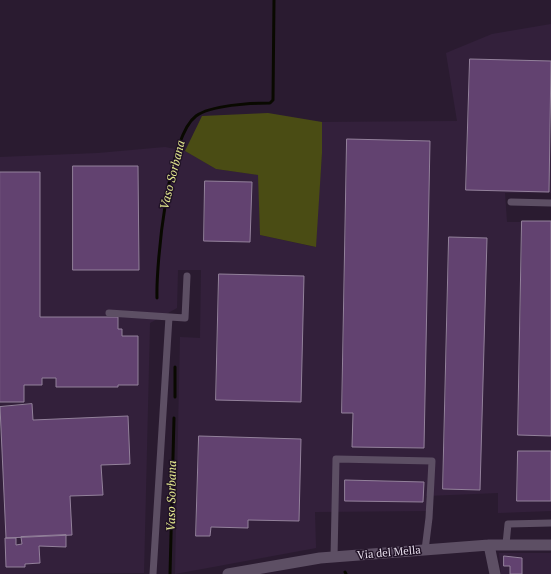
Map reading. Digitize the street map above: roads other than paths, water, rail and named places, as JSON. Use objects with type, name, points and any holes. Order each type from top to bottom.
[{"type":"street","name":"Via del Mella","points":[[228,574],[334,558],[489,544],[551,544]]},
{"type":"street","points":[[489,544],[495,574]]},
{"type":"lane","points":[[511,202],[551,203]]},
{"type":"lane","points":[[109,313],[185,318],[187,276]]},
{"type":"lane","points":[[153,574],[169,317]]},
{"type":"lane","points":[[334,558],[336,458],[432,461],[429,518],[425,550]]},
{"type":"lane","points":[[506,544],[508,524],[551,522]]},
{"type":"waterway","name":"Vaso Sorbana","points":[[157,298],[159,258],[166,202],[171,174],[186,128],[196,116],[211,109],[242,104],[270,103],[273,100],[274,0]]},
{"type":"waterway","name":"Vaso Sorbana","points":[[175,367],[175,397]]},
{"type":"waterway","name":"Vaso Sorbana","points":[[170,574],[174,418]]}]
